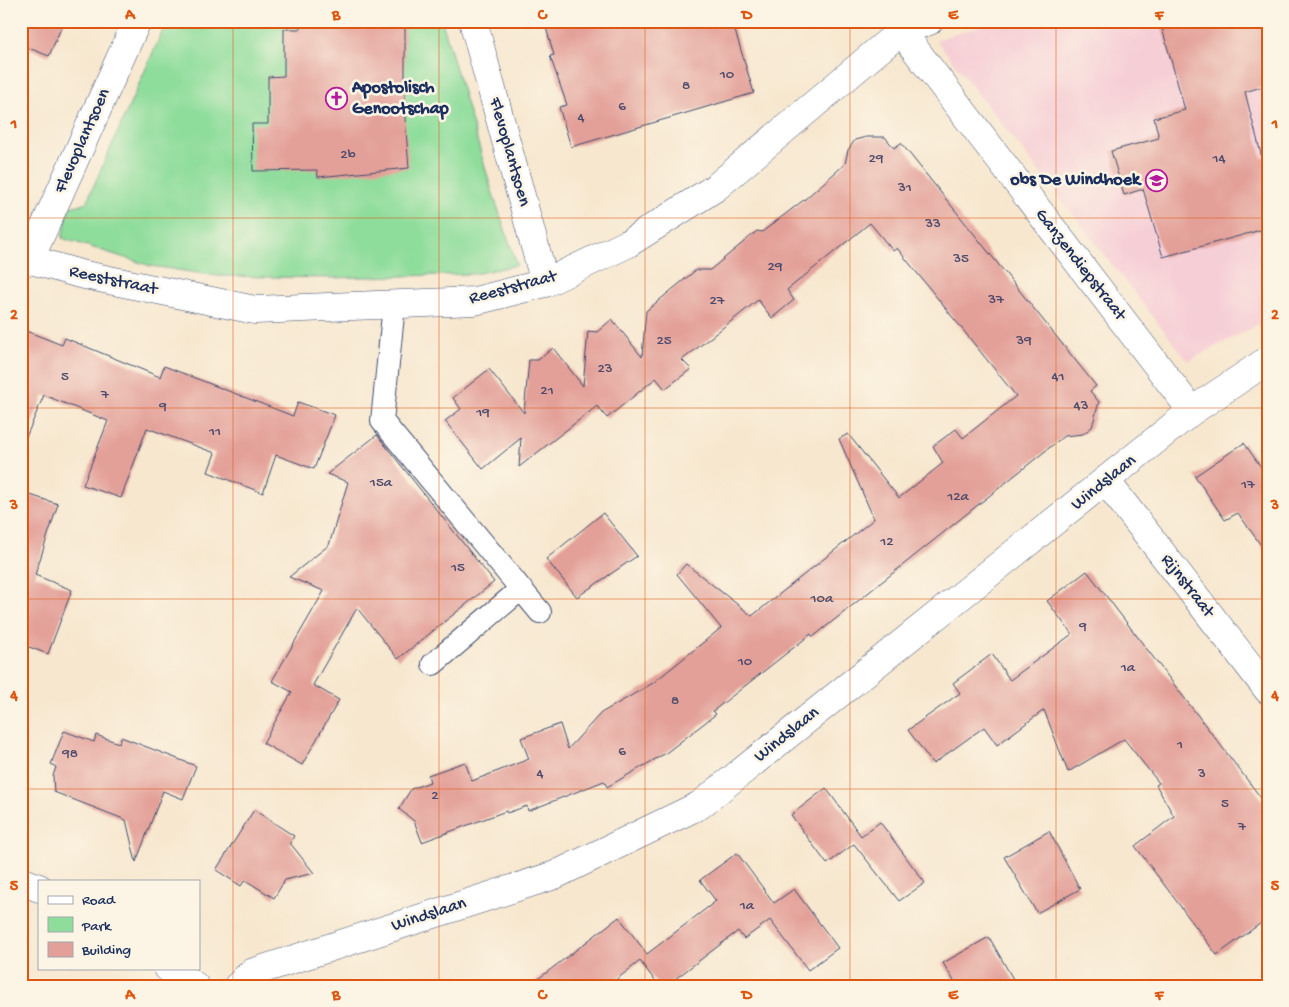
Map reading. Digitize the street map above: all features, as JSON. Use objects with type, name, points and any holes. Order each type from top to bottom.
[{"type":"street","name":"Flevoplantsoen","points":[[25,259],[137,21]]},
{"type":"street","name":"Flevoplantsoen","points":[[472,21],[545,283]]},
{"type":"street","points":[[898,26],[929,21]]},
{"type":"street","name":"Reeststraat","points":[[25,259],[80,274],[255,310],[476,301],[545,283],[627,244],[715,188],[898,26]]},
{"type":"street","name":"Ganzendiepstraat","points":[[898,26],[1192,411]]},
{"type":"street","name":"Windslaan","points":[[238,986],[251,973],[555,875],[700,805],[1192,411],[1268,360]]},
{"type":"street","name":"Rijnstraat","points":[[1106,481],[1268,690]]},
{"type":"street","points":[[21,881],[38,888]]},
{"type":"street","points":[[171,970],[195,986]]},
{"type":"lane","points":[[394,305],[382,421],[540,612]]},
{"type":"lane","points":[[433,664],[521,589]]},
{"type":"shaded area","name":"obs De Windhoek","points":[[997,21],[1268,21],[1268,319],[1188,361],[936,40]]},
{"type":"green space","points":[[167,21],[442,21],[492,191],[517,265],[474,274],[331,278],[217,276],[151,266],[62,238],[70,207],[86,203]]},
{"type":"building","points":[[21,21],[64,21],[49,56],[21,45]]},
{"type":"building","name":"Apostolisch Genootschap","points":[[300,21],[405,21],[405,118],[409,168],[318,177],[317,170],[253,171],[252,124],[268,124],[268,77],[284,76],[284,29],[300,29]]},
{"type":"building","points":[[544,21],[732,21],[754,93],[571,147],[559,107],[567,105],[550,56],[554,55]]},
{"type":"building","points":[[1160,21],[1268,21],[1268,85],[1245,92],[1262,158],[1268,156],[1268,228],[1163,257],[1143,189],[1124,195],[1111,151],[1159,138],[1154,118],[1185,110]]},
{"type":"building","points":[[866,137],[885,137],[894,148],[901,143],[1096,386],[1090,391],[1099,402],[1092,427],[1083,434],[1064,436],[813,637],[811,634],[713,711],[716,714],[666,753],[607,787],[604,781],[528,811],[527,806],[507,813],[506,811],[422,842],[414,821],[399,809],[411,789],[430,782],[428,775],[465,762],[472,781],[529,759],[521,738],[560,724],[568,749],[601,713],[653,683],[721,628],[677,574],[686,564],[752,616],[874,519],[839,439],[848,434],[899,498],[943,463],[933,446],[956,429],[963,438],[1016,396],[897,248],[893,251],[870,223],[787,290],[794,300],[772,318],[758,300],[682,360],[691,369],[665,389],[656,378],[607,418],[597,406],[519,467],[521,438],[483,469],[445,421],[461,409],[453,398],[489,369],[524,413],[529,360],[538,360],[553,348],[583,386],[588,331],[597,332],[612,319],[642,357],[646,311],[696,270],[710,270],[757,231],[762,232],[805,199],[845,164],[848,150],[855,140]]},
{"type":"building","points":[[21,329],[62,345],[65,338],[160,377],[164,366],[293,416],[298,402],[335,415],[314,469],[276,455],[263,493],[208,472],[215,453],[147,428],[121,498],[83,485],[108,421],[44,395],[21,449]]},
{"type":"building","points":[[377,435],[494,582],[398,659],[357,608],[313,685],[339,700],[302,765],[263,743],[292,692],[272,681],[324,591],[289,577],[329,545],[348,482],[327,474]]},
{"type":"building","points":[[1244,443],[1268,477],[1268,555],[1238,513],[1225,520],[1195,476]]},
{"type":"building","points":[[21,492],[58,504],[35,575],[72,590],[48,654],[21,644]]},
{"type":"building","points":[[603,513],[637,556],[577,597],[546,559]]},
{"type":"building","points":[[1087,571],[1268,807],[1268,918],[1217,955],[1135,846],[1174,816],[1156,785],[1159,783],[1124,739],[1068,772],[1044,710],[997,745],[984,727],[933,764],[908,730],[960,693],[953,683],[992,654],[1010,680],[1072,634],[1047,601]]},
{"type":"building","points":[[64,731],[94,742],[96,735],[119,743],[121,737],[196,766],[183,799],[163,791],[136,862],[126,820],[54,792],[53,776],[56,767],[51,764]]},
{"type":"building","points":[[826,788],[861,836],[880,822],[925,883],[899,901],[854,844],[827,864],[791,815]]},
{"type":"building","points":[[254,810],[294,836],[290,843],[314,873],[285,880],[274,898],[245,880],[241,886],[216,870]]},
{"type":"building","points":[[1049,831],[1080,889],[1037,913],[1004,857]]},
{"type":"building","points":[[737,853],[774,903],[794,889],[838,948],[808,970],[770,920],[744,939],[738,931],[666,986],[659,986],[640,961],[608,986],[529,986],[619,917],[647,954],[716,901],[700,880]]},
{"type":"building","points":[[989,937],[1017,986],[957,986],[943,963]]},
{"type":"place","name":"Apostolisch Genootschap","points":[[336,98]]},
{"type":"place","name":"obs De Windhoek","points":[[1156,180]]}]
